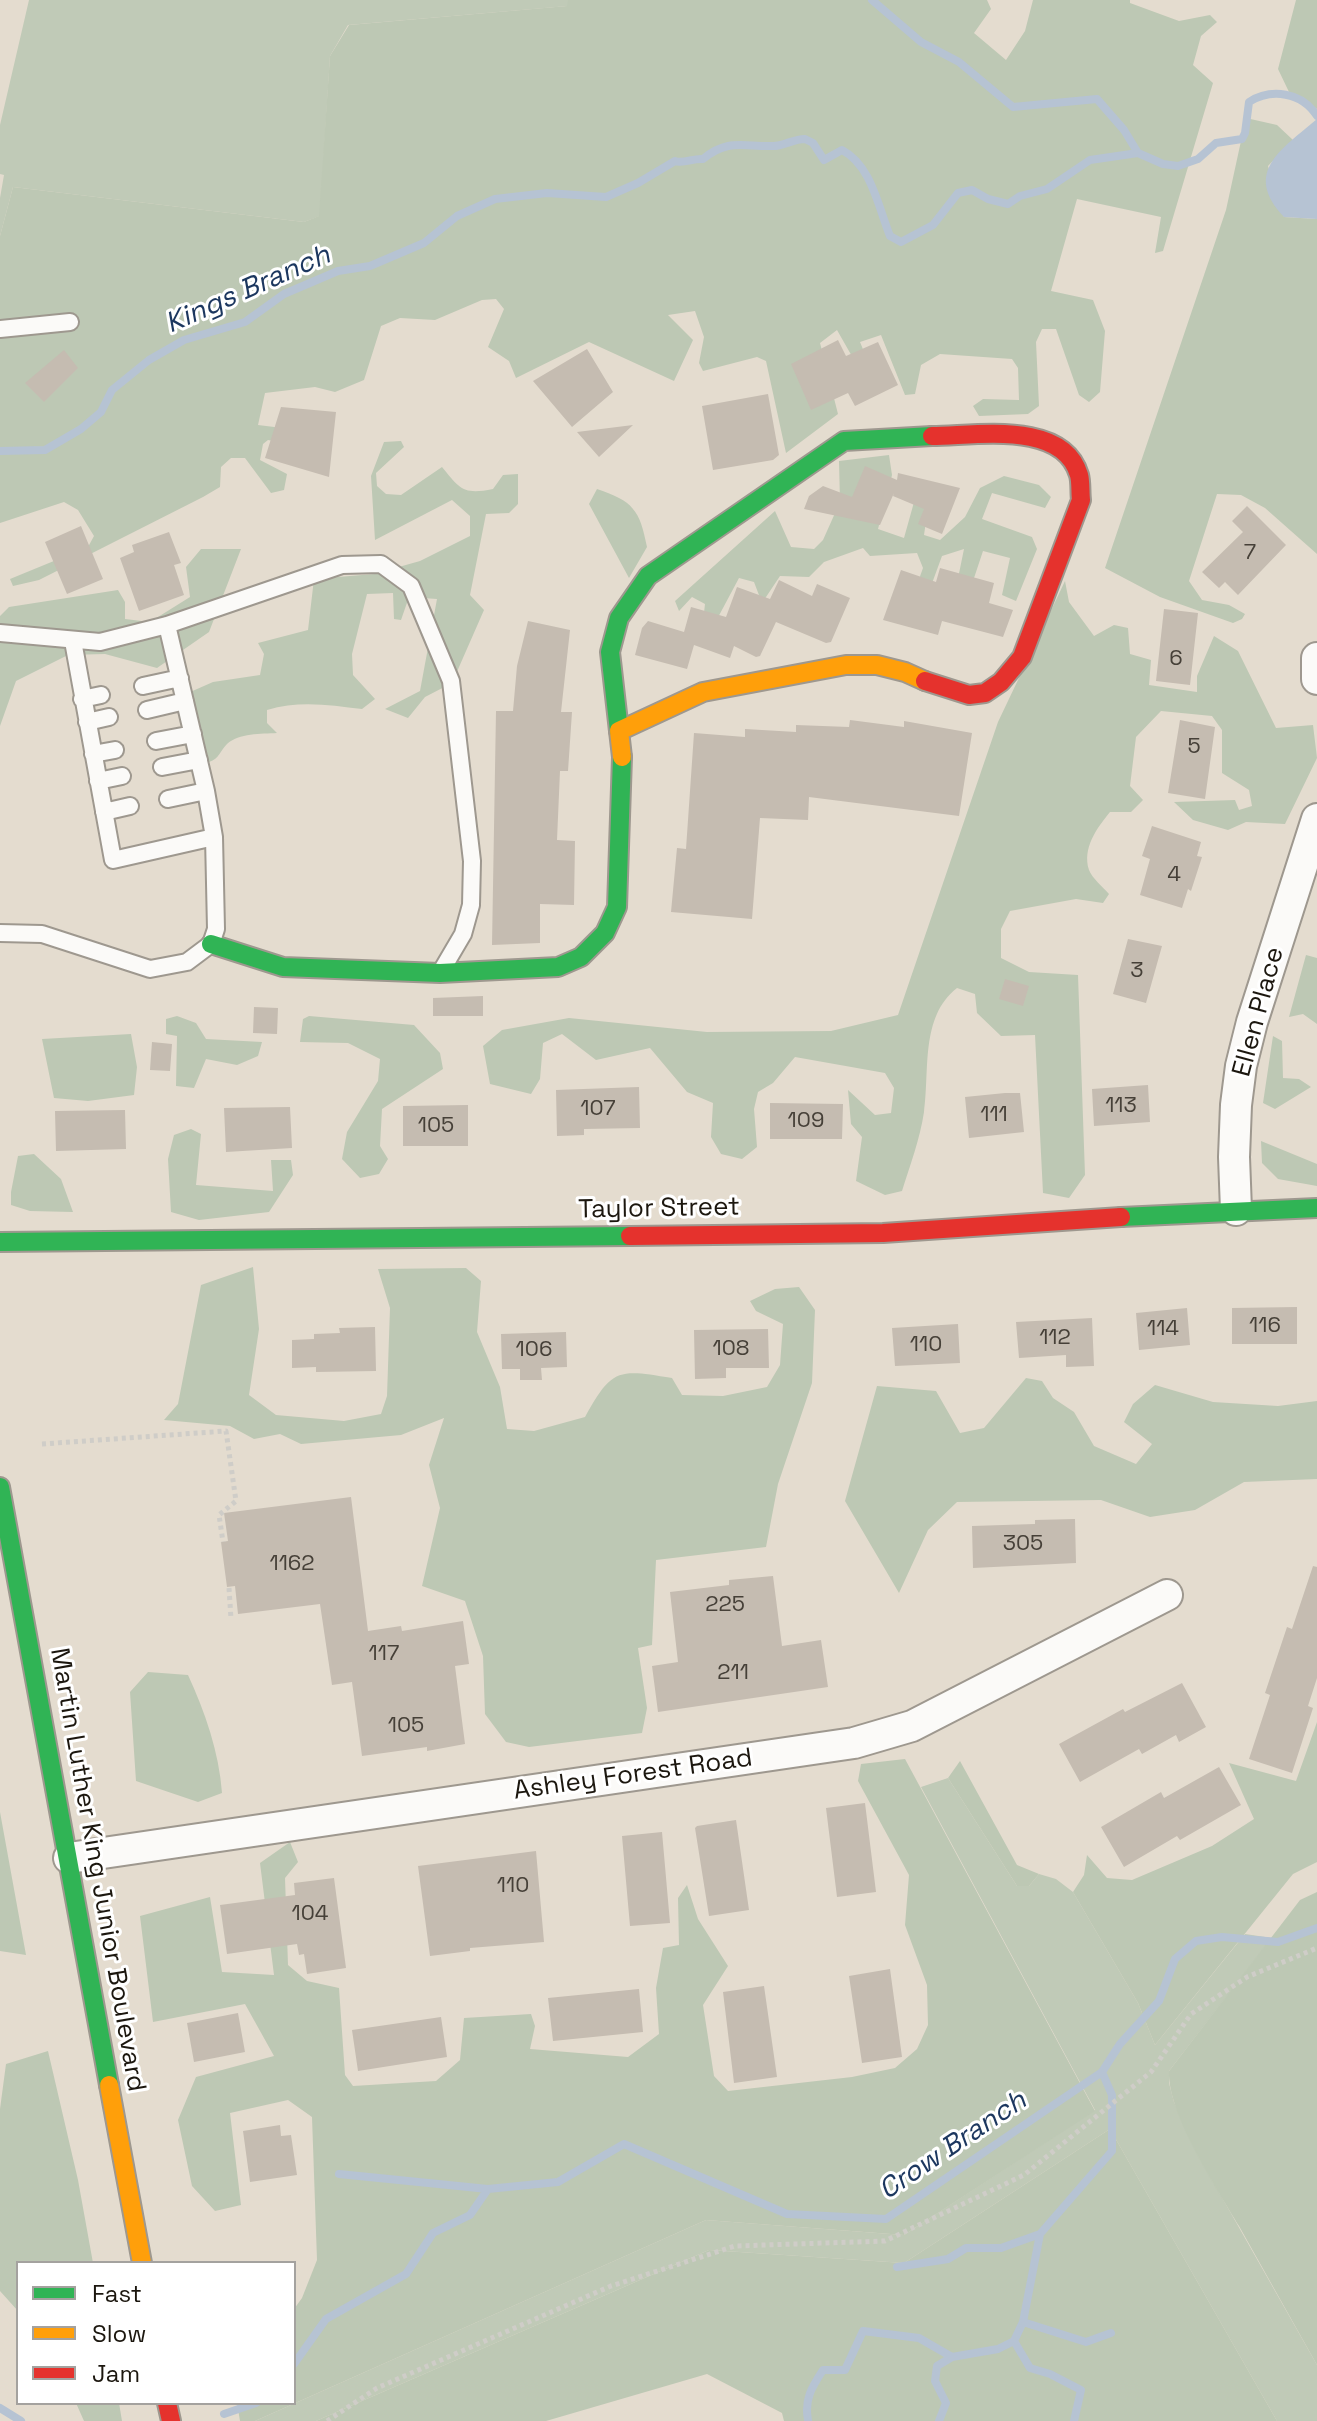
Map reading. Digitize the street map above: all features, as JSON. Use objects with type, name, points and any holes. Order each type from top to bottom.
[{"type":"street","points":[[211,944],[283,967],[440,973],[558,967],[581,957],[605,933],[617,907],[623,764],[619,731],[610,652],[619,618],[648,576],[844,441],[883,437],[1027,435],[1054,443],[1068,454],[1079,475],[1081,500],[1022,657],[1001,682],[985,693],[969,695],[877,665],[846,665],[703,692],[619,731]]},
{"type":"street","points":[[1317,658],[1317,679]]},
{"type":"street","name":"Ellen Place","points":[[1236,1210],[1234,1157],[1241,1066],[1252,1022],[1317,819]]},
{"type":"street","name":"Taylor Street","points":[[0,1242],[883,1233],[1236,1210],[1317,1208]]},
{"type":"street","name":"Martin Luther King Junior Boulevard","points":[[0,1487],[142,2261]]},
{"type":"street","name":"Ashley Forest Road","points":[[69,1858],[854,1743],[912,1726],[1167,1595]]},
{"type":"lane","points":[[0,329],[70,322]]},
{"type":"lane","points":[[0,633],[100,642],[167,625],[342,565],[381,564],[411,586],[451,681],[472,861],[471,905],[463,934],[440,973]]},
{"type":"lane","points":[[0,933],[42,934],[150,969],[187,962],[211,944],[216,929],[214,837],[167,625]]},
{"type":"lane","points":[[73,641],[113,860],[214,837]]},
{"type":"lane","points":[[143,686],[180,678]]},
{"type":"lane","points":[[82,699],[101,695]]},
{"type":"lane","points":[[147,710],[185,701]]},
{"type":"lane","points":[[87,722],[109,717]]},
{"type":"lane","points":[[156,741],[193,734]]},
{"type":"lane","points":[[93,754],[115,750]]},
{"type":"lane","points":[[162,767],[199,760]]},
{"type":"lane","points":[[98,781],[122,776]]},
{"type":"lane","points":[[168,799],[206,791]]},
{"type":"lane","points":[[104,812],[130,806]]},
{"type":"path","points":[[42,1444],[226,1431],[236,1501],[219,1515],[223,1542]]},
{"type":"path","points":[[229,1588],[231,1619]]},
{"type":"path","points":[[327,2421],[377,2388],[611,2286],[735,2246],[885,2241],[1024,2175],[1151,2072],[1191,2014],[1247,1977],[1317,1948]]},
{"type":"green space","points":[[29,0],[568,0],[568,6],[348,25],[330,56],[320,216],[304,222],[13,187],[0,236],[0,198],[4,175],[0,174],[0,125]]},
{"type":"green space","points":[[568,0],[987,0],[991,9],[974,33],[1006,60],[1025,31],[1033,0],[1130,0],[1130,3],[1179,21],[1210,15],[1217,22],[1201,36],[1193,65],[1213,83],[1163,251],[1155,253],[1161,217],[1077,199],[1051,291],[1093,300],[1105,331],[1100,392],[1089,402],[1079,395],[1056,329],[1042,329],[1036,342],[1039,406],[1028,414],[979,416],[973,406],[983,399],[1019,400],[1018,368],[1012,359],[940,354],[921,365],[915,394],[905,395],[881,335],[860,342],[880,391],[874,395],[837,330],[820,343],[838,414],[786,453],[766,361],[757,357],[703,371],[699,363],[704,337],[695,311],[668,315],[693,340],[674,381],[589,342],[516,378],[509,361],[488,347],[504,309],[496,299],[482,300],[435,320],[400,318],[381,326],[364,380],[335,392],[315,387],[265,393],[258,425],[331,434],[329,451],[268,440],[263,444],[260,460],[287,474],[284,490],[271,493],[245,458],[231,458],[221,467],[220,487],[203,497],[39,580],[13,586],[10,579],[88,547],[94,536],[78,510],[64,502],[0,523],[0,236],[13,187],[304,222],[319,216],[330,56],[349,25],[567,6]]},
{"type":"green space","points":[[1296,0],[1317,0],[1317,109],[1289,92],[1278,69]]},
{"type":"green space","points":[[1246,118],[1277,125],[1293,140],[1268,166],[1284,217],[1317,219],[1317,554],[1265,508],[1241,495],[1217,494],[1189,581],[1202,600],[1229,605],[1245,614],[1233,623],[1160,597],[1105,568],[1226,210]]},
{"type":"green space","points":[[401,441],[404,447],[376,473],[377,486],[386,494],[401,495],[442,467],[458,485],[475,491],[493,489],[503,475],[518,474],[518,504],[509,513],[486,514],[470,595],[484,610],[452,683],[425,697],[408,718],[385,709],[420,691],[437,599],[409,597],[401,620],[394,619],[393,593],[367,594],[352,654],[353,675],[375,699],[362,709],[303,704],[267,710],[267,723],[277,733],[232,740],[209,762],[190,718],[188,693],[213,682],[260,675],[264,654],[258,643],[308,630],[314,579],[374,574],[420,561],[470,536],[470,516],[452,500],[375,540],[371,476],[384,442]]},
{"type":"green space","points":[[889,455],[892,475],[878,529],[904,538],[916,495],[929,501],[924,535],[940,540],[965,517],[980,488],[1004,476],[1039,485],[1051,497],[1045,508],[992,493],[982,519],[1032,537],[1037,549],[1016,601],[1002,595],[1010,558],[983,551],[969,593],[955,593],[964,549],[942,556],[920,616],[908,610],[923,568],[917,553],[870,556],[863,548],[824,562],[809,577],[780,576],[762,603],[754,582],[739,578],[707,638],[702,630],[705,604],[692,597],[679,611],[675,601],[775,511],[791,547],[814,549],[823,540],[840,502],[839,461]]},
{"type":"green space","points":[[597,489],[627,503],[641,524],[647,547],[629,578],[589,504]]},
{"type":"green space","points":[[201,549],[241,549],[209,632],[157,668],[105,654],[68,655],[16,681],[0,726],[0,616],[9,607],[118,590],[125,602],[125,619],[150,622],[190,597],[186,567]]},
{"type":"green space","points":[[1065,581],[1069,602],[1094,636],[1114,625],[1128,628],[1130,654],[1151,660],[1149,685],[1197,692],[1197,676],[1214,636],[1238,651],[1276,728],[1313,725],[1317,758],[1285,824],[1246,822],[1228,830],[1193,820],[1174,802],[1235,800],[1239,810],[1252,806],[1249,790],[1222,773],[1222,730],[1212,716],[1161,711],[1136,737],[1130,786],[1143,800],[1131,812],[1110,812],[1089,846],[1089,870],[1109,894],[1103,903],[1076,899],[1010,911],[1001,929],[1001,958],[1029,972],[1078,975],[1085,1175],[1069,1198],[1043,1193],[1035,1035],[1001,1036],[977,1013],[975,994],[957,988],[945,1000],[932,1029],[922,1122],[902,1191],[885,1195],[856,1181],[862,1137],[851,1124],[848,1090],[875,1115],[891,1113],[894,1088],[885,1073],[795,1057],[773,1083],[758,1092],[754,1109],[757,1147],[742,1159],[721,1154],[711,1137],[713,1103],[687,1092],[650,1048],[596,1060],[562,1034],[543,1043],[540,1079],[531,1094],[490,1084],[483,1046],[502,1030],[569,1018],[707,1032],[831,1031],[898,1015],[998,722]]},
{"type":"green space","points":[[1306,955],[1317,958],[1317,1024],[1303,1014],[1289,1017]]},
{"type":"green space","points":[[177,1016],[196,1023],[206,1039],[262,1042],[258,1056],[237,1065],[206,1059],[194,1088],[176,1086],[177,1036],[166,1034],[166,1019]]},
{"type":"green space","points":[[309,1016],[414,1025],[440,1053],[443,1069],[382,1109],[380,1146],[388,1159],[379,1174],[360,1178],[342,1159],[347,1132],[378,1081],[380,1059],[348,1043],[300,1042],[303,1019]]},
{"type":"green space","points":[[131,1034],[137,1067],[134,1095],[88,1101],[54,1098],[42,1039]]},
{"type":"green space","points":[[1273,1036],[1282,1041],[1283,1078],[1299,1079],[1311,1087],[1275,1109],[1263,1103]]},
{"type":"green space","points":[[191,1129],[201,1134],[196,1185],[273,1191],[271,1160],[291,1160],[293,1175],[269,1212],[199,1220],[171,1212],[168,1159],[174,1135]]},
{"type":"green space","points":[[1261,1141],[1317,1164],[1317,1186],[1278,1179],[1262,1163]]},
{"type":"green space","points":[[34,1154],[61,1179],[73,1212],[30,1211],[11,1205],[18,1156]]},
{"type":"green space","points":[[253,1267],[259,1329],[249,1395],[276,1415],[344,1421],[381,1414],[387,1396],[390,1308],[378,1269],[466,1268],[481,1281],[477,1332],[500,1387],[507,1429],[534,1431],[585,1417],[602,1389],[618,1376],[628,1373],[672,1378],[682,1395],[723,1396],[767,1387],[780,1365],[783,1324],[756,1311],[750,1301],[775,1289],[799,1287],[815,1310],[812,1383],[778,1484],[766,1547],[656,1560],[652,1645],[638,1648],[647,1708],[642,1733],[529,1747],[506,1742],[485,1714],[483,1656],[465,1601],[422,1586],[440,1508],[429,1465],[444,1418],[401,1435],[301,1444],[280,1434],[254,1439],[230,1426],[164,1420],[178,1404],[201,1285]]},
{"type":"green space","points":[[1026,1378],[1042,1381],[1053,1398],[1074,1412],[1094,1446],[1136,1464],[1152,1444],[1124,1422],[1133,1404],[1155,1385],[1213,1402],[1278,1406],[1317,1401],[1317,1479],[1244,1482],[1195,1510],[1150,1517],[1101,1500],[957,1502],[928,1530],[899,1593],[845,1501],[877,1386],[936,1391],[960,1433],[984,1428]]},
{"type":"green space","points":[[148,1672],[188,1675],[210,1732],[222,1793],[198,1802],[136,1781],[130,1692]]},
{"type":"green space","points":[[1317,1722],[1317,1862],[1293,1874],[1155,2045],[1138,2003],[1073,1892],[1084,1875],[1087,1855],[1107,1878],[1132,1880],[1212,1846],[1254,1819],[1229,1763],[1296,1781]]},
{"type":"green space","points":[[905,1759],[1095,2111],[904,2235],[706,2220],[296,2403],[296,2306],[317,2260],[312,2117],[288,2100],[230,2113],[241,2205],[215,2211],[192,2186],[178,2120],[196,2077],[274,2056],[245,2004],[153,2022],[140,1916],[210,1897],[222,1972],[274,1975],[260,1863],[290,1842],[298,1862],[285,1878],[288,1965],[307,1981],[339,1988],[345,2075],[353,2086],[436,2081],[460,2060],[464,2018],[531,2014],[535,2026],[530,2049],[628,2057],[659,2034],[656,1988],[663,1948],[679,1945],[678,1898],[687,1885],[698,1919],[728,1966],[703,2005],[714,2076],[728,2091],[852,2077],[895,2068],[917,2049],[928,2025],[927,1985],[905,1925],[909,1875],[858,1781],[861,1764]]},
{"type":"green space","points":[[960,1761],[1017,1865],[1039,1874],[1029,1886],[1017,1886],[948,1778]]},
{"type":"green space","points":[[948,1778],[1017,1886],[1029,1886],[1039,1874],[1056,1879],[1073,1892],[1138,2003],[1155,2045],[1245,1934],[1272,1938],[1169,2071],[1169,2083],[1174,2102],[1199,2157],[1317,2365],[1317,2421],[1277,2421],[1110,2129],[904,2263],[709,2250],[316,2421],[255,2421],[706,2220],[904,2235],[1095,2110],[921,1787]]},
{"type":"green space","points":[[0,1812],[26,1955],[0,1951]]},
{"type":"green space","points":[[1317,1892],[1317,2365],[1184,2129],[1176,2108],[1169,2071],[1300,1900]]},
{"type":"green space","points":[[48,2051],[78,2180],[93,2261],[16,2261],[16,2309],[0,2291],[0,2109],[6,2064]]},
{"type":"green space","points":[[1110,2129],[1277,2421],[784,2421],[782,2413],[707,2374],[546,2421],[316,2421],[709,2250],[904,2263]]},
{"type":"green space","points":[[77,2405],[119,2405],[122,2421],[84,2421]]},
{"type":"green space","points":[[237,2405],[291,2405],[255,2421],[240,2421]]},
{"type":"water","points":[[1317,119],[1317,219],[1284,217],[1272,201],[1267,174],[1280,151]]},
{"type":"building","points":[[838,340],[846,356],[878,342],[898,385],[855,406],[848,393],[811,410],[791,364]]},
{"type":"building","points":[[587,349],[613,392],[572,427],[533,381]]},
{"type":"building","points":[[64,350],[78,368],[44,402],[25,383]]},
{"type":"building","points":[[768,394],[779,455],[773,460],[713,470],[702,406]]},
{"type":"building","points":[[281,407],[336,412],[329,477],[265,458]]},
{"type":"building","points":[[633,425],[599,457],[577,432]]},
{"type":"building","points":[[865,466],[897,480],[898,473],[960,488],[942,534],[918,524],[924,509],[893,496],[894,493],[880,525],[804,509],[809,496],[823,486],[852,497]]},
{"type":"building","points":[[1247,506],[1286,545],[1238,595],[1225,582],[1219,588],[1202,572],[1243,532],[1232,521]]},
{"type":"building","points":[[81,526],[103,579],[67,594],[45,542]]},
{"type":"building","points":[[169,532],[181,563],[174,565],[184,595],[139,611],[120,558],[134,552],[132,545]]},
{"type":"building","points":[[940,568],[994,583],[989,603],[1013,610],[1003,637],[942,621],[938,635],[883,620],[901,570],[936,582]]},
{"type":"building","points":[[779,580],[812,596],[817,584],[850,598],[831,642],[826,643],[776,622],[760,656],[756,657],[734,646],[730,658],[694,645],[687,669],[635,655],[642,628],[648,621],[684,632],[691,607],[726,617],[737,587],[770,599]]},
{"type":"building","points":[[1164,609],[1198,613],[1190,685],[1156,681]]},
{"type":"building","points":[[528,621],[570,630],[561,712],[572,712],[568,771],[560,771],[557,840],[575,841],[574,905],[540,904],[540,943],[492,945],[496,711],[513,711],[517,666]]},
{"type":"building","points":[[850,720],[904,727],[904,721],[972,733],[959,816],[809,797],[808,820],[760,818],[752,919],[671,912],[677,848],[686,849],[694,733],[745,737],[745,729],[796,732],[796,725],[849,727]]},
{"type":"building","points":[[1180,720],[1215,727],[1205,799],[1168,793]]},
{"type":"building","points":[[1152,826],[1201,842],[1197,856],[1202,857],[1182,908],[1140,895],[1150,859],[1142,856]]},
{"type":"building","points":[[1128,939],[1162,946],[1146,1003],[1113,994]]},
{"type":"building","points":[[1005,979],[1029,986],[1023,1006],[999,999]]},
{"type":"building","points":[[483,996],[483,1016],[433,1016],[433,998]]},
{"type":"building","points":[[254,1007],[278,1008],[277,1034],[253,1033]]},
{"type":"building","points":[[152,1042],[172,1044],[170,1071],[150,1070]]},
{"type":"building","points":[[1148,1085],[1150,1122],[1094,1126],[1092,1089]]},
{"type":"building","points":[[639,1087],[640,1128],[584,1129],[584,1135],[557,1136],[556,1090]]},
{"type":"building","points":[[1020,1093],[1024,1132],[969,1138],[965,1097]]},
{"type":"building","points":[[770,1103],[843,1104],[842,1139],[770,1139]]},
{"type":"building","points":[[468,1105],[468,1146],[403,1146],[403,1106]]},
{"type":"building","points":[[290,1107],[292,1148],[226,1152],[224,1108]]},
{"type":"building","points":[[125,1110],[126,1149],[56,1151],[55,1111]]},
{"type":"building","points":[[1297,1307],[1297,1344],[1232,1344],[1232,1308]]},
{"type":"building","points":[[1187,1308],[1190,1345],[1139,1350],[1136,1313]]},
{"type":"building","points":[[1092,1318],[1094,1366],[1066,1367],[1066,1355],[1019,1358],[1016,1322]]},
{"type":"building","points":[[958,1324],[960,1363],[895,1366],[892,1328]]},
{"type":"building","points":[[375,1327],[376,1371],[316,1372],[316,1367],[292,1368],[292,1340],[314,1339],[314,1334],[340,1333],[339,1328]]},
{"type":"building","points":[[768,1329],[769,1368],[726,1368],[726,1378],[695,1379],[694,1330]]},
{"type":"building","points":[[566,1332],[567,1367],[541,1368],[542,1380],[520,1380],[520,1369],[502,1369],[501,1334]]},
{"type":"building","points":[[351,1497],[368,1631],[401,1626],[402,1631],[463,1621],[469,1664],[455,1666],[465,1744],[427,1751],[427,1747],[362,1756],[352,1682],[332,1685],[320,1604],[238,1614],[235,1586],[227,1587],[221,1542],[228,1541],[224,1513]]},
{"type":"building","points":[[1075,1519],[1076,1563],[973,1568],[972,1526]]},
{"type":"building","points":[[1313,1566],[1317,1567],[1317,1678],[1308,1706],[1313,1708],[1292,1773],[1249,1759],[1270,1695],[1265,1693],[1287,1627],[1292,1629]]},
{"type":"building","points":[[773,1576],[782,1646],[821,1640],[828,1687],[658,1712],[652,1666],[678,1662],[670,1592],[729,1585],[729,1580]]},
{"type":"building","points":[[1182,1683],[1206,1727],[1179,1742],[1176,1735],[1142,1754],[1139,1749],[1080,1782],[1059,1744],[1123,1709],[1125,1712]]},
{"type":"building","points":[[1219,1767],[1241,1805],[1180,1840],[1177,1836],[1124,1867],[1101,1827],[1161,1792],[1164,1798]]},
{"type":"building","points":[[865,1803],[876,1892],[837,1897],[826,1808]]},
{"type":"building","points":[[736,1820],[749,1910],[709,1916],[695,1828]]},
{"type":"building","points":[[662,1832],[670,1923],[630,1926],[622,1836]]},
{"type":"building","points":[[536,1851],[544,1942],[470,1948],[470,1951],[430,1956],[418,1866]]},
{"type":"building","points":[[334,1878],[346,1968],[307,1974],[304,1954],[299,1955],[297,1944],[227,1954],[220,1905],[295,1895],[294,1883]]},
{"type":"building","points":[[890,1969],[902,2057],[862,2063],[849,1976]]},
{"type":"building","points":[[764,1986],[777,2077],[734,2083],[723,1992]]},
{"type":"building","points":[[639,1989],[643,2032],[553,2041],[548,1998]]},
{"type":"building","points":[[238,2013],[245,2052],[194,2062],[187,2023]]},
{"type":"building","points":[[441,2017],[447,2057],[358,2071],[352,2030]]},
{"type":"building","points":[[280,2125],[281,2136],[291,2135],[297,2175],[250,2182],[243,2131]]},
{"type":"waterway","points":[[872,0],[921,42],[959,62],[1013,107],[1097,99],[1124,130],[1138,153],[1163,164],[1178,166],[1198,159],[1216,143],[1242,139],[1249,102],[1267,95],[1295,97],[1317,116]]},
{"type":"waterway","name":"Kings Branch","points":[[0,451],[45,450],[81,429],[101,412],[112,390],[149,360],[184,340],[245,322],[284,294],[338,271],[370,266],[424,243],[457,216],[495,199],[547,193],[606,197],[675,161],[703,159],[728,146],[777,146],[805,139],[813,143],[824,160],[842,150],[852,157],[867,176],[890,236],[901,242],[933,225],[958,193],[972,190],[988,199],[1008,204],[1020,196],[1047,189],[1090,160],[1138,153]]},
{"type":"waterway","name":"Crow Branch","points":[[296,2361],[326,2319],[406,2274],[433,2233],[470,2215],[488,2189],[558,2182],[624,2144],[787,2214],[886,2219],[1102,2072],[1120,2044],[1159,2001],[1175,1959],[1196,1941],[1222,1937],[1278,1942],[1317,1928]]},
{"type":"waterway","points":[[897,2267],[948,2259],[966,2248],[1001,2248],[1040,2234],[1112,2151],[1112,2095],[1102,2072]]},
{"type":"waterway","points":[[339,2174],[488,2189]]},
{"type":"waterway","points":[[1040,2234],[1023,2322],[1014,2341],[1030,2368],[1050,2374],[1081,2390],[1074,2421]]},
{"type":"waterway","points":[[1023,2322],[1086,2342],[1111,2333]]},
{"type":"waterway","points":[[808,2420],[808,2399],[819,2376],[823,2370],[845,2370],[863,2331],[919,2338],[952,2357],[998,2349],[1014,2341]]},
{"type":"waterway","points":[[939,2421],[946,2403],[935,2381],[937,2366],[952,2357]]},
{"type":"waterway","name":"Crow Branch","points":[[224,2414],[250,2405]]},
{"type":"waterway","points":[[0,2408],[21,2421]]},
{"type":"traffic: fast","points":[[619,731],[610,652],[619,618],[648,576],[844,441],[932,436]]},
{"type":"traffic: fast","points":[[211,944],[283,967],[440,973],[558,967],[581,957],[605,933],[617,907],[622,757]]},
{"type":"traffic: fast","points":[[1121,1217],[1317,1208]]},
{"type":"traffic: fast","points":[[0,1242],[630,1236]]},
{"type":"traffic: fast","points":[[0,1487],[109,2085]]},
{"type":"traffic: slow","points":[[622,757],[619,731],[703,692],[846,665],[877,665],[925,681]]},
{"type":"traffic: slow","points":[[109,2085],[142,2261]]},
{"type":"traffic: jam","points":[[925,681],[969,695],[985,693],[1001,682],[1022,657],[1081,500],[1079,475],[1070,458],[1055,446],[1037,438],[994,434],[932,436]]},
{"type":"traffic: jam","points":[[630,1236],[883,1233],[1121,1217]]},
{"type":"traffic: jam","points":[[167,2405],[171,2421]]}]
